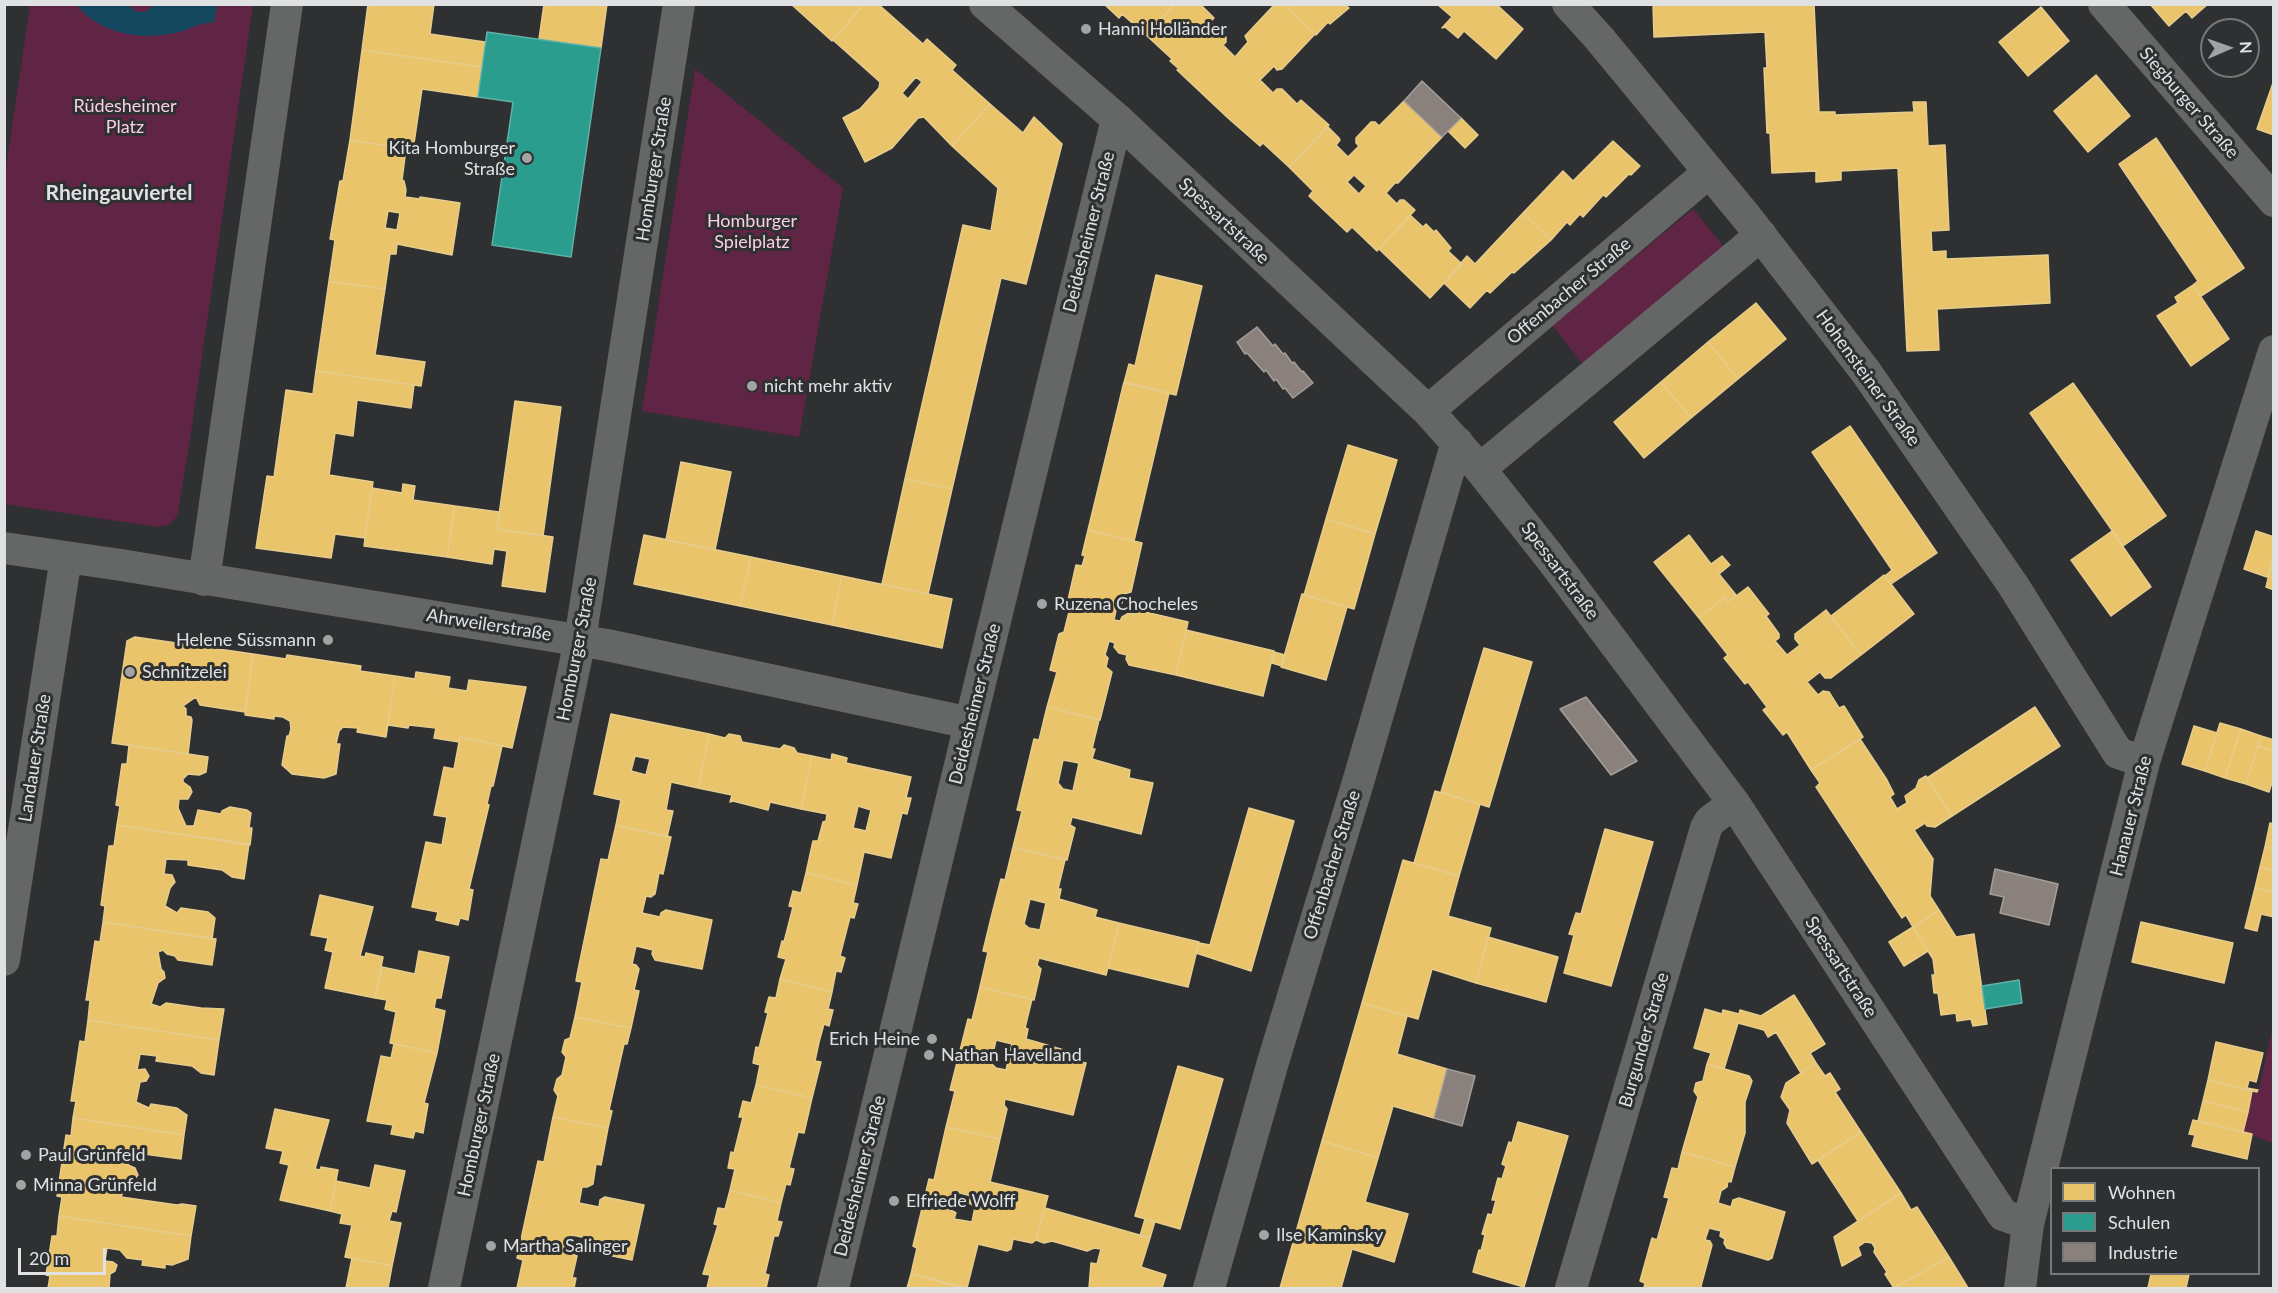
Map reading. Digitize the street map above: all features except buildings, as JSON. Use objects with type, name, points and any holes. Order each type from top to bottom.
[{"type":"street","points":[[204,580],[287,4]]},
{"type":"street","name":"Homburger Straße","points":[[444,1288],[580,640],[680,4]]},
{"type":"street","name":"Spessartstraße","points":[[985,4],[1117,119],[1428,411],[1480,468],[1734,803],[2002,1215],[2028,1224]]},
{"type":"street","name":"Hohensteiner Straße","points":[[1568,4],[1599,38],[1761,235],[1866,372],[2013,585],[2118,753],[2144,762]]},
{"type":"street","name":"Siegburger Straße","points":[[2104,4],[2274,201]]},
{"type":"street","name":"Deidesheimer Straße","points":[[833,1288],[1117,119]]},
{"type":"street","name":"Offenbacher Straße","points":[[1428,411],[1709,172]]},
{"type":"street","points":[[1480,468],[1761,235]]},
{"type":"street","name":"Hanauer Straße","points":[[2020,1288],[2028,1224],[2144,762],[2274,351]]},
{"type":"street","name":"Offenbacher Straße","points":[[1209,1288],[1276,1051],[1457,442]]},
{"type":"street","name":"Ahrweilerstraße","points":[[4,548],[580,640],[970,723]]},
{"type":"street","name":"Landauer Straße","points":[[4,960],[66,557]]},
{"type":"street","name":"Burgunder Straße","points":[[1571,1288],[1706,828],[1710,821],[1734,803]]},
{"type":"green space","name":"Rüdesheimer Platz","points":[[30,5],[253,5],[190,439],[177,517],[168,525],[158,527],[4,504],[4,181]]},
{"type":"green space","name":"Homburger Spielplatz","points":[[695,69],[843,188],[799,437],[642,411]]},
{"type":"green space","points":[[1693,209],[1725,248],[1583,364],[1552,325]]},
{"type":"green space","points":[[2273,1027],[2273,1143],[2243,1132],[2252,1091],[2258,1092]]},
{"type":"water","points":[[77,5],[128,5],[137,12],[145,12],[154,5],[217,5],[214,23],[201,24],[166,35],[152,36],[110,29],[87,15]]},
{"type":"place","name":"Hanni Holländer","points":[[1086,29]]},
{"type":"place","name":"Kita Homburger Straße","points":[[527,158]]},
{"type":"place","name":"nicht mehr aktiv","points":[[752,386]]},
{"type":"place","name":"Ruzena Chocheles","points":[[1042,604]]},
{"type":"place","name":"Helene Süssmann","points":[[328,640]]},
{"type":"place","name":"Schnitzelei","points":[[130,672]]},
{"type":"place","name":"Erich Heine","points":[[932,1039]]},
{"type":"place","name":"Nathan Havelland","points":[[929,1055]]},
{"type":"place","name":"Paul Grünfeld","points":[[26,1155]]},
{"type":"place","name":"Minna Grünfeld","points":[[21,1185]]},
{"type":"place","name":"Elfriede Wolff","points":[[894,1201]]},
{"type":"place","name":"Ilse Kaminsky","points":[[1264,1235]]},
{"type":"place","name":"Martha Salinger","points":[[491,1246]]},
{"type":"district","name":"Rheingauviertel","points":[[119,193]]}]
